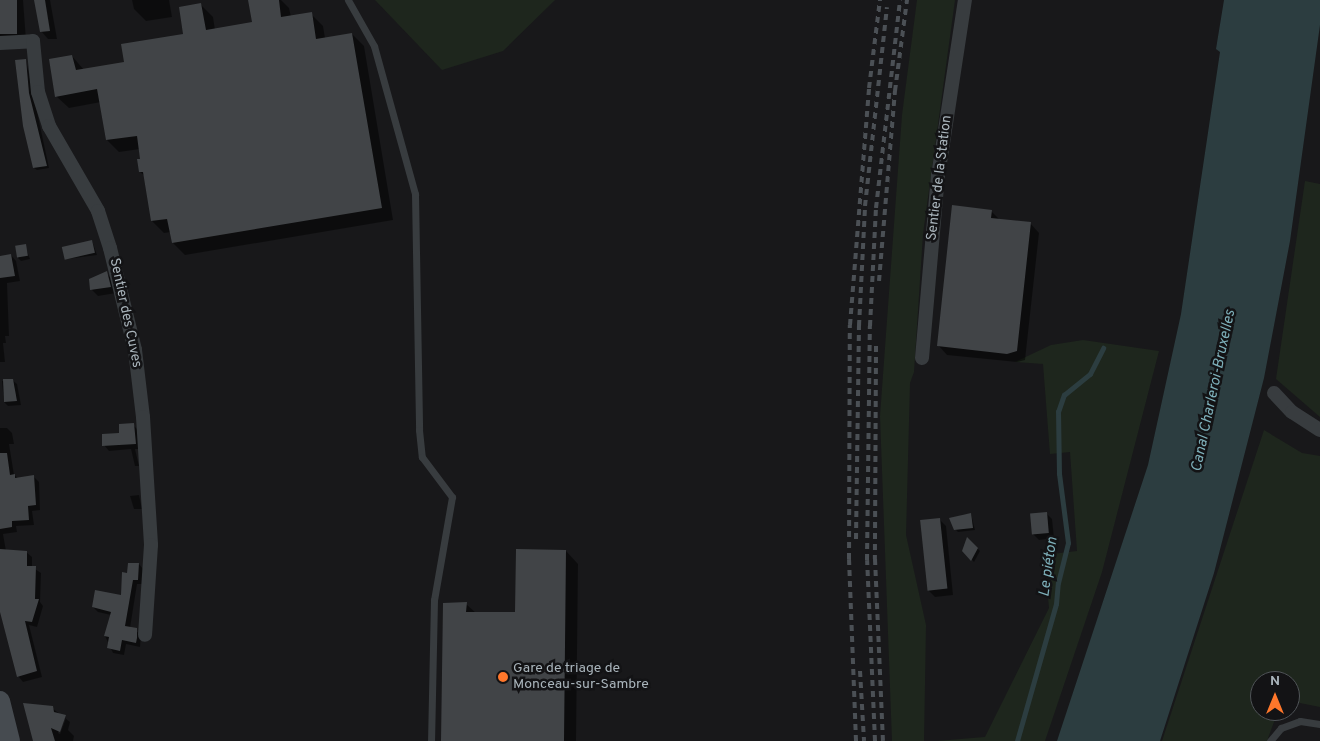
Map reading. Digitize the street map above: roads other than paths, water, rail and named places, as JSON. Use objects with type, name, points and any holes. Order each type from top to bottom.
[{"type":"main road","points":[[0,702],[10,741]]},
{"type":"street","name":"Sentier de la Station","points":[[922,358],[938,176],[965,0]]},
{"type":"street","name":"Sentier des Cuves","points":[[0,44],[33,41],[38,92],[49,126],[98,211],[110,248],[135,350],[143,417],[151,545],[145,635]]},
{"type":"street","points":[[1274,393],[1292,412],[1320,430]]},
{"type":"lane","points":[[348,0],[374,46],[415,194],[419,430],[422,457],[452,497],[434,600],[431,741]]},
{"type":"lane","points":[[1270,741],[1281,728],[1294,724],[1320,724]]},
{"type":"water","name":"Canal Charleroi-Bruxelles","points":[[1224,0],[1320,0],[1320,25],[1290,241],[1264,378],[1214,573],[1160,741],[1057,741],[1148,465],[1181,314],[1220,52],[1216,49]]},
{"type":"waterway","name":"Le piéton","points":[[1017,741],[1056,604],[1058,583],[1068,543],[1059,474],[1058,412],[1064,395],[1090,374],[1103,348]]},
{"type":"railway","points":[[856,741],[849,559],[850,325],[869,88],[880,0]]},
{"type":"railway","points":[[875,741],[867,560],[870,326],[876,208],[900,0]]},
{"type":"railway","points":[[879,281],[895,91],[907,0]]},
{"type":"railway","points":[[856,539],[859,326],[865,206],[887,7]]},
{"type":"railway","points":[[876,346],[875,559],[883,741]]},
{"type":"railway","points":[[860,671],[864,741]]},
{"type":"place","name":"Gare de triage de Monceau-sur-Sambre","points":[[503,677]]}]
